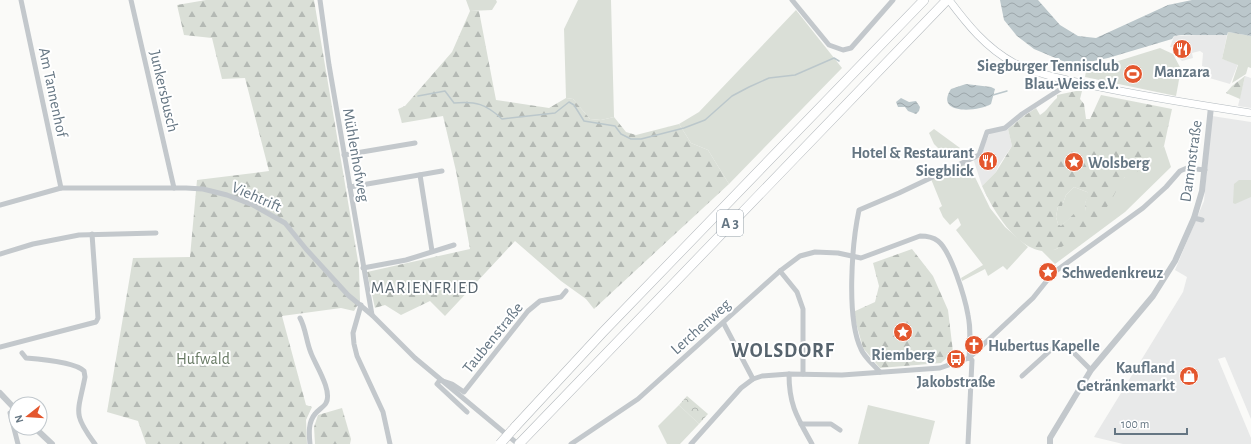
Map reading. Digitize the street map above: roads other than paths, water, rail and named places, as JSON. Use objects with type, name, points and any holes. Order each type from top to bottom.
[{"type":"highway","name":"A 3","points":[[518,444],[948,0]]},
{"type":"highway","name":"A 3","points":[[500,444],[603,332],[922,2]]},
{"type":"main road","points":[[948,0],[980,40],[997,52],[1028,69],[1073,81],[1155,98],[1251,113]]},
{"type":"street","name":"Am Tannenhof","points":[[21,0],[61,188]]},
{"type":"street","name":"Junkersbusch","points":[[131,0],[174,188]]},
{"type":"street","name":"Mühlenhofweg","points":[[320,0],[344,155],[372,315]]},
{"type":"street","points":[[792,0],[829,45],[843,50],[851,48],[892,0]]},
{"type":"street","points":[[880,372],[861,349],[852,312],[855,233],[859,210],[900,193],[979,154],[987,132],[1005,128],[1022,114],[1073,81]]},
{"type":"street","name":"Dammstraße","points":[[1050,444],[1050,438],[1091,370],[1156,291],[1175,260],[1194,218],[1202,191],[1211,107]]},
{"type":"street","points":[[344,155],[415,143]]},
{"type":"street","points":[[691,444],[730,399],[753,379],[762,376],[789,374],[842,374],[940,368],[969,358],[1033,298],[1053,273],[1143,208],[1166,187],[1180,171],[1187,168],[1205,170]]},
{"type":"street","points":[[350,187],[442,171]]},
{"type":"street","points":[[420,174],[432,251]]},
{"type":"street","name":"Viehtrift","points":[[0,205],[61,188],[203,189],[227,195],[253,205],[285,223],[348,295],[372,315],[415,358],[440,380],[518,444]]},
{"type":"street","name":"Dammstraße","points":[[1194,218],[1202,220]]},
{"type":"street","points":[[0,254],[33,244],[92,234],[156,233]]},
{"type":"street","points":[[0,347],[96,322],[98,318],[92,234]]},
{"type":"street","points":[[854,255],[861,258],[868,256],[920,236],[927,236],[939,242],[952,265],[966,308],[970,338],[969,358],[972,360],[968,444]]},
{"type":"street","points":[[363,268],[406,260],[454,245]]},
{"type":"street","name":"Lerchenweg","points":[[571,444],[638,399],[724,324],[780,271],[800,256],[815,252],[854,255]]},
{"type":"street","points":[[780,271],[797,292],[804,309],[803,374]]},
{"type":"street","name":"Taubenstraße","points":[[440,380],[452,384],[464,392],[528,311],[540,301],[561,297],[566,291]]},
{"type":"street","points":[[361,305],[353,333],[354,344],[357,356],[383,412],[390,444]]},
{"type":"street","points":[[300,318],[304,325],[310,353],[320,370],[327,396],[326,402],[314,414],[311,422],[310,444]]},
{"type":"street","points":[[724,324],[753,379]]},
{"type":"street","points":[[1022,376],[1052,348],[1061,344],[1066,345],[1091,370]]},
{"type":"street","points":[[22,353],[26,358],[43,359],[76,367],[84,371],[85,377],[78,417],[82,426],[95,444]]},
{"type":"street","points":[[789,374],[794,412],[812,444]]},
{"type":"street","name":"Viehtrift","points":[[440,380],[437,384],[467,412]]},
{"type":"street","points":[[0,388],[2,395],[8,404]]},
{"type":"street","points":[[801,424],[831,424],[840,430]]},
{"type":"street","points":[[44,436],[52,444]]},
{"type":"water","points":[[1000,0],[1038,0],[1060,25],[1078,36],[1096,38],[1168,5],[1192,0],[1251,0],[1251,36],[1228,32],[1227,35],[1181,35],[1108,58],[1084,63],[1065,62],[1034,49],[1017,36],[1004,20]]},
{"type":"water","points":[[966,84],[991,87],[995,89],[991,104],[985,107],[968,110],[953,107],[948,103],[947,97],[951,89]]},
{"type":"water","points":[[901,98],[909,102],[916,101],[920,107],[919,111],[916,114],[908,111],[905,107],[898,107],[896,102]]},
{"type":"waterway","points":[[418,96],[445,91],[454,103],[475,103],[486,107],[502,119],[555,113],[569,102],[574,105],[584,121],[615,126],[621,134],[631,139],[641,139],[684,128],[705,120],[732,96],[769,78],[795,75],[834,58],[839,61]]},
{"type":"waterway","points":[[1060,72],[1070,64],[1071,60]]},
{"type":"waterway","points":[[993,95],[1007,91]]},
{"type":"place","name":"Manzara","points":[[1182,49]]},
{"type":"place","name":"Siegburger Tennisclub Blau-Weiss e.V.","points":[[1133,74]]},
{"type":"place","name":"Hotel & Restaurant Siegblick","points":[[988,161]]},
{"type":"place","name":"Wolsberg","points":[[1074,162]]},
{"type":"place","name":"Schwedenkreuz","points":[[1048,272]]},
{"type":"place","name":"Riemberg","points":[[903,332]]},
{"type":"place","name":"Hubertus Kapelle","points":[[974,345]]},
{"type":"place","name":"Jakobstraße","points":[[956,359]]},
{"type":"place","name":"Kaufland Getränkemarkt","points":[[1189,376]]},
{"type":"district","name":"MARIENFRIED","points":[[425,287]]},
{"type":"district","name":"WOLSDORF","points":[[783,350]]},
{"type":"park label","name":"Hufwald","points":[[203,358]]}]
